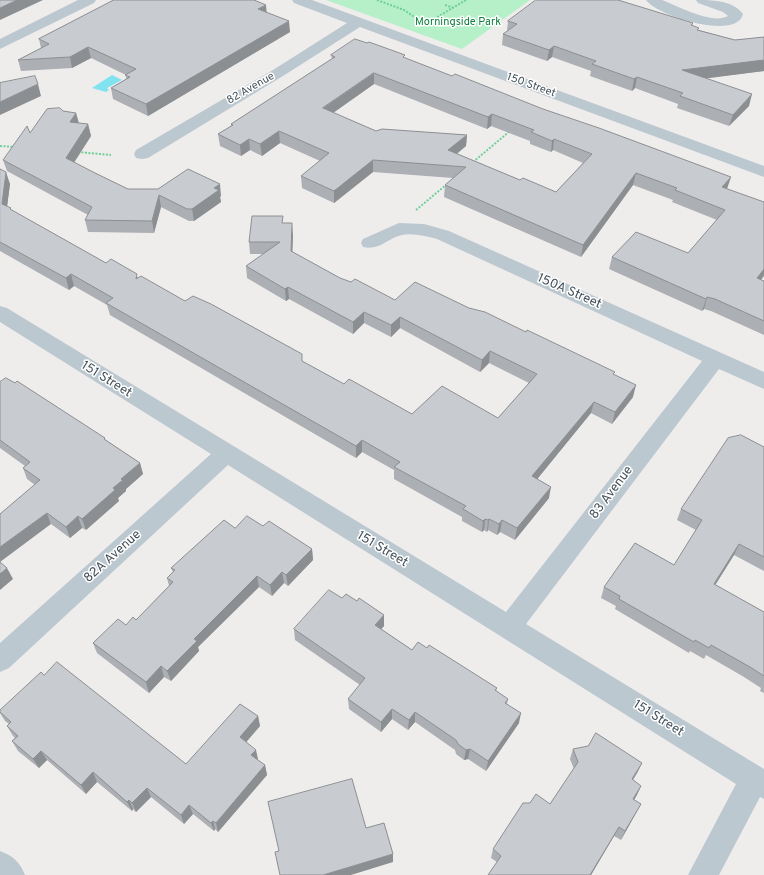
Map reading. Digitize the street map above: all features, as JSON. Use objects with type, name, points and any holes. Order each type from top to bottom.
[{"type":"street","points":[[0,45],[89,0]]},
{"type":"street","name":"150 Street","points":[[299,0],[764,172]]},
{"type":"street","points":[[653,0],[661,6],[716,23],[727,23],[735,18],[736,14],[732,10],[703,0]]},
{"type":"street","name":"82 Avenue","points":[[142,154],[278,73],[358,22]]},
{"type":"street","name":"150A Street","points":[[370,243],[399,229],[424,230],[443,235],[764,381]]},
{"type":"street","name":"151 Street","points":[[0,314],[759,782]]},
{"type":"street","name":"83 Avenue","points":[[509,627],[715,359]]},
{"type":"street","name":"82A Avenue","points":[[0,660],[226,454]]},
{"type":"street","points":[[703,875],[759,782]]},
{"type":"street","points":[[0,866],[10,875]]},
{"type":"path","points":[[376,0],[404,10],[425,24]]},
{"type":"path","points":[[420,27],[434,21],[466,0]]},
{"type":"path","points":[[445,5],[454,8]]},
{"type":"path","points":[[472,163],[515,127]]},
{"type":"path","points":[[0,146],[22,148]]},
{"type":"path","points":[[75,152],[111,155]]},
{"type":"path","points":[[415,211],[448,183]]},
{"type":"green space","name":"Morningside Park","points":[[326,0],[530,0],[462,49]]},
{"type":"water","points":[[112,75],[122,80],[107,88],[109,90],[106,92],[92,88]]},
{"type":"building","points":[[0,0],[17,0],[0,8]]},
{"type":"building","points":[[114,0],[254,0],[266,5],[258,9],[289,21],[146,104],[111,88],[130,77],[125,75],[136,69],[88,47],[70,57],[18,60],[49,44],[39,39]]},
{"type":"building","points":[[536,0],[618,0],[693,23],[691,25],[699,28],[697,30],[735,40],[764,37],[764,60],[682,70],[752,94],[733,115],[680,96],[683,93],[637,77],[634,79],[592,64],[596,61],[554,46],[549,50],[503,34],[517,24],[508,21]]},
{"type":"building","points":[[355,39],[367,43],[369,42],[405,55],[403,57],[452,76],[455,74],[543,109],[731,177],[722,187],[764,202],[764,269],[757,278],[764,281],[764,321],[715,299],[707,297],[706,299],[612,257],[636,232],[688,253],[725,210],[675,190],[677,188],[636,173],[583,245],[445,185],[466,167],[373,160],[334,191],[301,176],[329,153],[279,131],[260,144],[249,139],[240,145],[218,134],[233,125],[231,124],[335,57],[331,55]],"holes":[[[374,73],[488,117],[492,114],[534,130],[531,132],[552,141],[554,139],[592,154],[556,192],[523,178],[520,180],[448,150],[467,135],[382,129],[376,131],[323,108]]]},
{"type":"building","points":[[35,76],[38,84],[0,102],[0,83]]},
{"type":"building","points":[[60,108],[63,111],[76,113],[70,122],[88,124],[66,158],[95,173],[128,189],[158,189],[188,169],[220,184],[214,188],[219,190],[192,209],[187,209],[159,195],[152,221],[85,220],[92,207],[3,160],[27,126],[30,133],[47,109]]},
{"type":"building","points":[[0,169],[6,172],[2,204],[11,208],[10,209],[106,263],[111,259],[137,274],[136,279],[141,276],[185,301],[193,296],[211,304],[302,354],[302,361],[344,384],[349,379],[412,414],[442,386],[498,418],[537,374],[490,351],[482,360],[400,317],[391,325],[364,312],[353,322],[288,287],[285,289],[246,266],[280,242],[249,242],[252,216],[283,216],[282,223],[292,223],[291,251],[340,278],[351,282],[355,279],[395,300],[415,282],[469,308],[485,312],[526,332],[527,330],[615,372],[613,374],[636,385],[615,412],[594,402],[532,476],[551,487],[517,528],[502,520],[499,524],[489,519],[485,519],[483,521],[463,509],[466,506],[394,467],[400,462],[362,440],[356,446],[106,303],[113,298],[71,274],[66,278],[0,242]]},
{"type":"building","points":[[6,378],[15,383],[17,381],[105,438],[104,439],[140,463],[121,479],[123,480],[113,488],[115,490],[82,519],[78,516],[66,527],[47,513],[0,547],[0,514],[40,480],[23,468],[30,462],[0,440],[0,382]]},
{"type":"building","points":[[741,435],[764,447],[764,557],[739,544],[714,584],[764,612],[764,676],[711,645],[709,648],[695,640],[694,642],[619,599],[620,596],[604,587],[635,543],[674,565],[702,520],[681,509],[728,438]]},
{"type":"building","points":[[247,516],[263,526],[269,521],[312,549],[286,575],[282,572],[270,585],[257,576],[194,639],[197,641],[167,671],[161,666],[146,682],[93,643],[118,619],[126,625],[133,617],[136,620],[173,582],[167,578],[175,570],[171,568],[224,520],[235,528]]},
{"type":"building","points":[[0,562],[7,568],[0,574]]},
{"type":"building","points":[[329,590],[342,598],[346,594],[357,601],[359,598],[384,615],[375,625],[412,650],[418,642],[427,648],[429,645],[497,688],[495,690],[508,699],[505,703],[521,713],[488,761],[470,749],[466,750],[458,744],[456,740],[415,712],[409,720],[392,709],[381,722],[348,699],[365,678],[294,629]]},
{"type":"building","points":[[57,662],[186,764],[240,704],[258,716],[240,737],[256,750],[251,755],[265,765],[216,823],[213,821],[211,823],[189,805],[181,815],[147,788],[132,803],[129,800],[127,802],[93,772],[81,785],[41,751],[33,759],[12,741],[18,736],[7,726],[11,722],[0,712],[0,710],[41,672],[44,675]]},
{"type":"building","points":[[596,733],[642,763],[632,779],[641,786],[633,799],[641,804],[625,831],[619,827],[590,875],[488,875],[501,856],[493,849],[523,803],[530,803],[536,794],[550,804],[578,762],[573,749],[588,746]]},
{"type":"building","points":[[352,779],[366,828],[384,823],[393,854],[323,875],[280,875],[275,852],[279,851],[268,802]]}]
